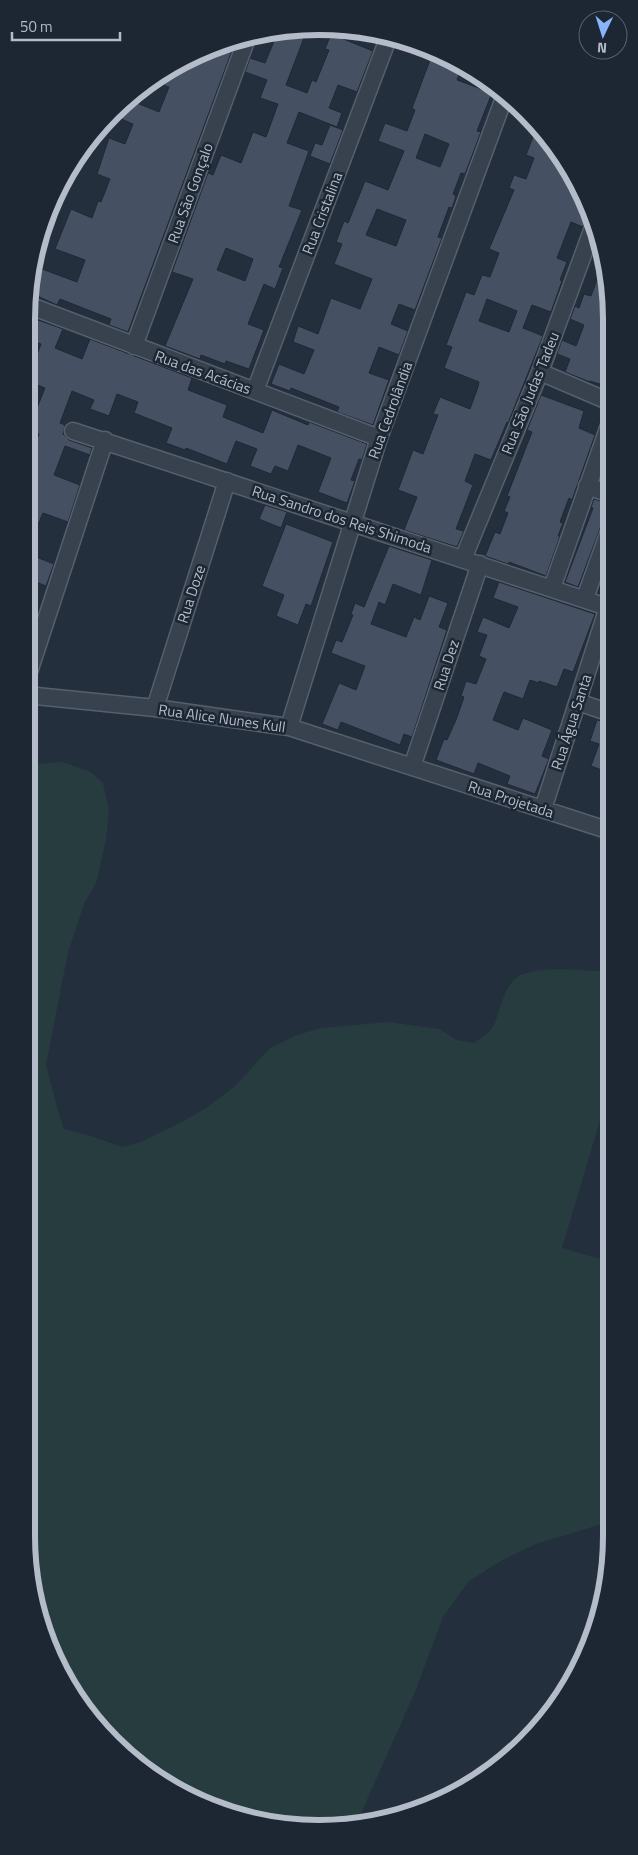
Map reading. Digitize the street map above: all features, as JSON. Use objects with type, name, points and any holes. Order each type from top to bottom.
[{"type":"street","name":"Rua Cristalina","points":[[255,390],[387,43]]},
{"type":"street","name":"Rua São Gonçalo","points":[[134,346],[244,45]]},
{"type":"street","name":"Rua Cedrolândia","points":[[289,727],[379,438],[502,102]]},
{"type":"street","name":"Rua São Judas Tadeu","points":[[463,559],[540,372],[590,235]]},
{"type":"street","name":"Rua das Acácias","points":[[36,308],[379,438]]},
{"type":"street","points":[[540,372],[603,399]]},
{"type":"street","name":"Rua Sandro dos Reis Shimoda","points":[[73,431],[603,605]]},
{"type":"street","points":[[35,654],[105,440]]},
{"type":"street","points":[[552,588],[603,442]]},
{"type":"street","name":"Rua Doze","points":[[155,708],[227,481]]},
{"type":"street","points":[[587,486],[603,492]]},
{"type":"street","points":[[585,598],[603,548]]},
{"type":"street","name":"Rua Dez","points":[[412,767],[480,564]]},
{"type":"street","name":"Rua Água Santa","points":[[543,809],[603,625]]},
{"type":"street","name":"Rua Alice Nunes Kull","points":[[35,696],[155,708],[289,727],[412,767]]},
{"type":"street","points":[[578,702],[603,711]]},
{"type":"street","name":"Rua Projetada","points":[[412,767],[603,829]]},
{"type":"green space","points":[[63,762],[91,772],[103,783],[109,811],[106,840],[96,883],[84,904],[68,952],[46,1065],[64,1129],[122,1147],[138,1143],[182,1122],[209,1106],[235,1086],[270,1048],[297,1035],[321,1028],[388,1022],[439,1029],[457,1040],[474,1043],[492,1029],[504,996],[512,982],[521,975],[553,969],[603,972],[603,1111],[562,1248],[603,1260],[603,1524],[536,1544],[499,1562],[469,1581],[443,1617],[415,1692],[361,1817],[319,1820],[264,1815],[228,1805],[193,1791],[177,1782],[132,1750],[105,1723],[73,1678],[64,1662],[50,1627],[37,1573],[35,1536],[35,765]]},
{"type":"building","points":[[305,36],[286,85],[307,93],[312,80],[316,82],[329,50],[325,49],[330,36],[336,36],[373,51],[357,92],[338,85],[329,108],[342,113],[337,127],[299,112],[287,143],[309,151],[289,206],[302,210],[279,267],[283,268],[275,289],[264,284],[248,324],[264,330],[249,369],[226,361],[225,364],[201,355],[200,359],[165,346],[193,279],[172,272],[208,173],[213,175],[221,155],[241,163],[253,132],[266,137],[278,104],[260,98],[267,80],[245,72],[250,58],[265,63],[275,38]],"holes":[[[226,248],[253,259],[245,281],[217,270]]]},
{"type":"building","points":[[233,49],[128,332],[109,325],[111,319],[60,299],[57,305],[36,295],[37,283],[42,269],[77,282],[85,260],[55,249],[71,209],[92,218],[98,201],[101,202],[110,179],[97,174],[109,138],[125,144],[133,124],[118,118],[135,102],[159,112],[169,87],[160,84],[193,64]]},
{"type":"building","points":[[431,58],[460,72],[457,80],[492,94],[477,131],[481,132],[465,174],[461,173],[453,194],[456,196],[452,208],[449,207],[438,237],[442,238],[415,310],[399,304],[391,324],[408,331],[399,355],[379,347],[369,373],[389,380],[373,425],[337,412],[339,407],[291,388],[290,391],[271,384],[279,364],[304,374],[314,350],[293,342],[298,326],[318,334],[331,298],[360,309],[372,279],[334,264],[342,244],[336,242],[344,221],[348,223],[365,181],[388,190],[404,151],[378,141],[385,123],[407,131],[415,110],[412,108]],"holes":[[[425,134],[449,144],[440,167],[416,158]],[[377,209],[406,220],[396,246],[366,235]]]},
{"type":"building","points":[[330,125],[343,130],[330,164],[310,156],[315,143],[322,145]]},
{"type":"building","points":[[534,134],[565,177],[574,193],[586,222],[583,227],[571,222],[557,258],[567,262],[551,312],[532,305],[523,328],[543,336],[491,460],[475,454],[465,481],[473,485],[456,529],[464,531],[457,547],[404,530],[417,497],[398,490],[413,450],[423,454],[438,415],[433,414],[440,397],[470,409],[479,382],[444,368],[452,347],[446,345],[466,292],[474,295],[482,275],[490,277],[499,253],[489,249],[514,190],[509,188],[514,175],[526,179],[534,158],[526,155]],"holes":[[[487,299],[517,311],[509,332],[479,321]]]},
{"type":"building","points":[[600,273],[603,319],[600,334],[603,335],[603,385],[565,372],[570,359],[557,354],[562,340],[576,346],[584,325],[570,319],[575,306],[579,308],[584,294],[591,296]]},
{"type":"building","points":[[38,320],[63,329],[55,348],[82,359],[90,339],[192,378],[188,390],[227,405],[223,417],[263,433],[272,410],[308,425],[309,422],[367,444],[362,460],[359,459],[351,480],[355,481],[347,503],[318,492],[331,458],[298,445],[288,471],[275,466],[271,474],[250,466],[257,449],[236,441],[227,464],[186,448],[185,450],[166,443],[172,428],[134,413],[138,402],[117,394],[109,416],[90,409],[94,400],[72,391],[60,423],[65,425],[63,434],[69,440],[92,448],[90,455],[65,446],[54,475],[80,485],[68,522],[43,513],[35,531],[35,444],[39,434],[35,432],[35,413],[45,388],[35,384],[35,360],[41,344],[35,342],[35,328]]},
{"type":"building","points":[[541,395],[584,411],[579,428],[595,435],[572,500],[569,498],[560,522],[563,523],[558,536],[560,536],[546,576],[509,562],[508,564],[485,556],[495,532],[500,534],[508,513],[504,511],[510,497],[507,496],[532,432],[527,430]]},
{"type":"building","points":[[594,499],[603,502],[603,523],[578,587],[565,582],[593,508],[591,507]]},
{"type":"building","points":[[265,505],[287,512],[281,528],[259,519]]},
{"type":"building","points":[[286,524],[333,542],[311,606],[306,604],[298,625],[276,616],[284,595],[262,586]]},
{"type":"building","points":[[389,546],[432,560],[421,595],[393,584],[385,605],[379,602],[371,624],[406,637],[414,617],[420,620],[429,596],[448,603],[439,627],[447,630],[412,737],[404,734],[400,745],[341,722],[338,730],[322,724],[339,683],[356,690],[365,666],[331,653],[336,640],[342,642],[353,615],[351,614],[355,603],[364,607]]},
{"type":"building","points":[[35,557],[54,564],[46,586],[35,582]]},
{"type":"building","points":[[499,582],[595,614],[573,672],[564,669],[557,687],[530,680],[523,699],[504,692],[493,720],[518,730],[523,718],[552,730],[542,756],[549,759],[535,794],[507,784],[510,776],[478,763],[474,774],[436,760],[444,739],[447,740],[456,720],[464,697],[461,696],[466,681],[476,684],[486,659],[479,656],[487,635],[477,632],[483,617],[509,628],[518,607],[493,598]]},
{"type":"building","points":[[35,608],[39,610],[35,622]]},
{"type":"building","points":[[597,720],[603,721],[603,770],[591,766],[599,744],[590,741]]}]
